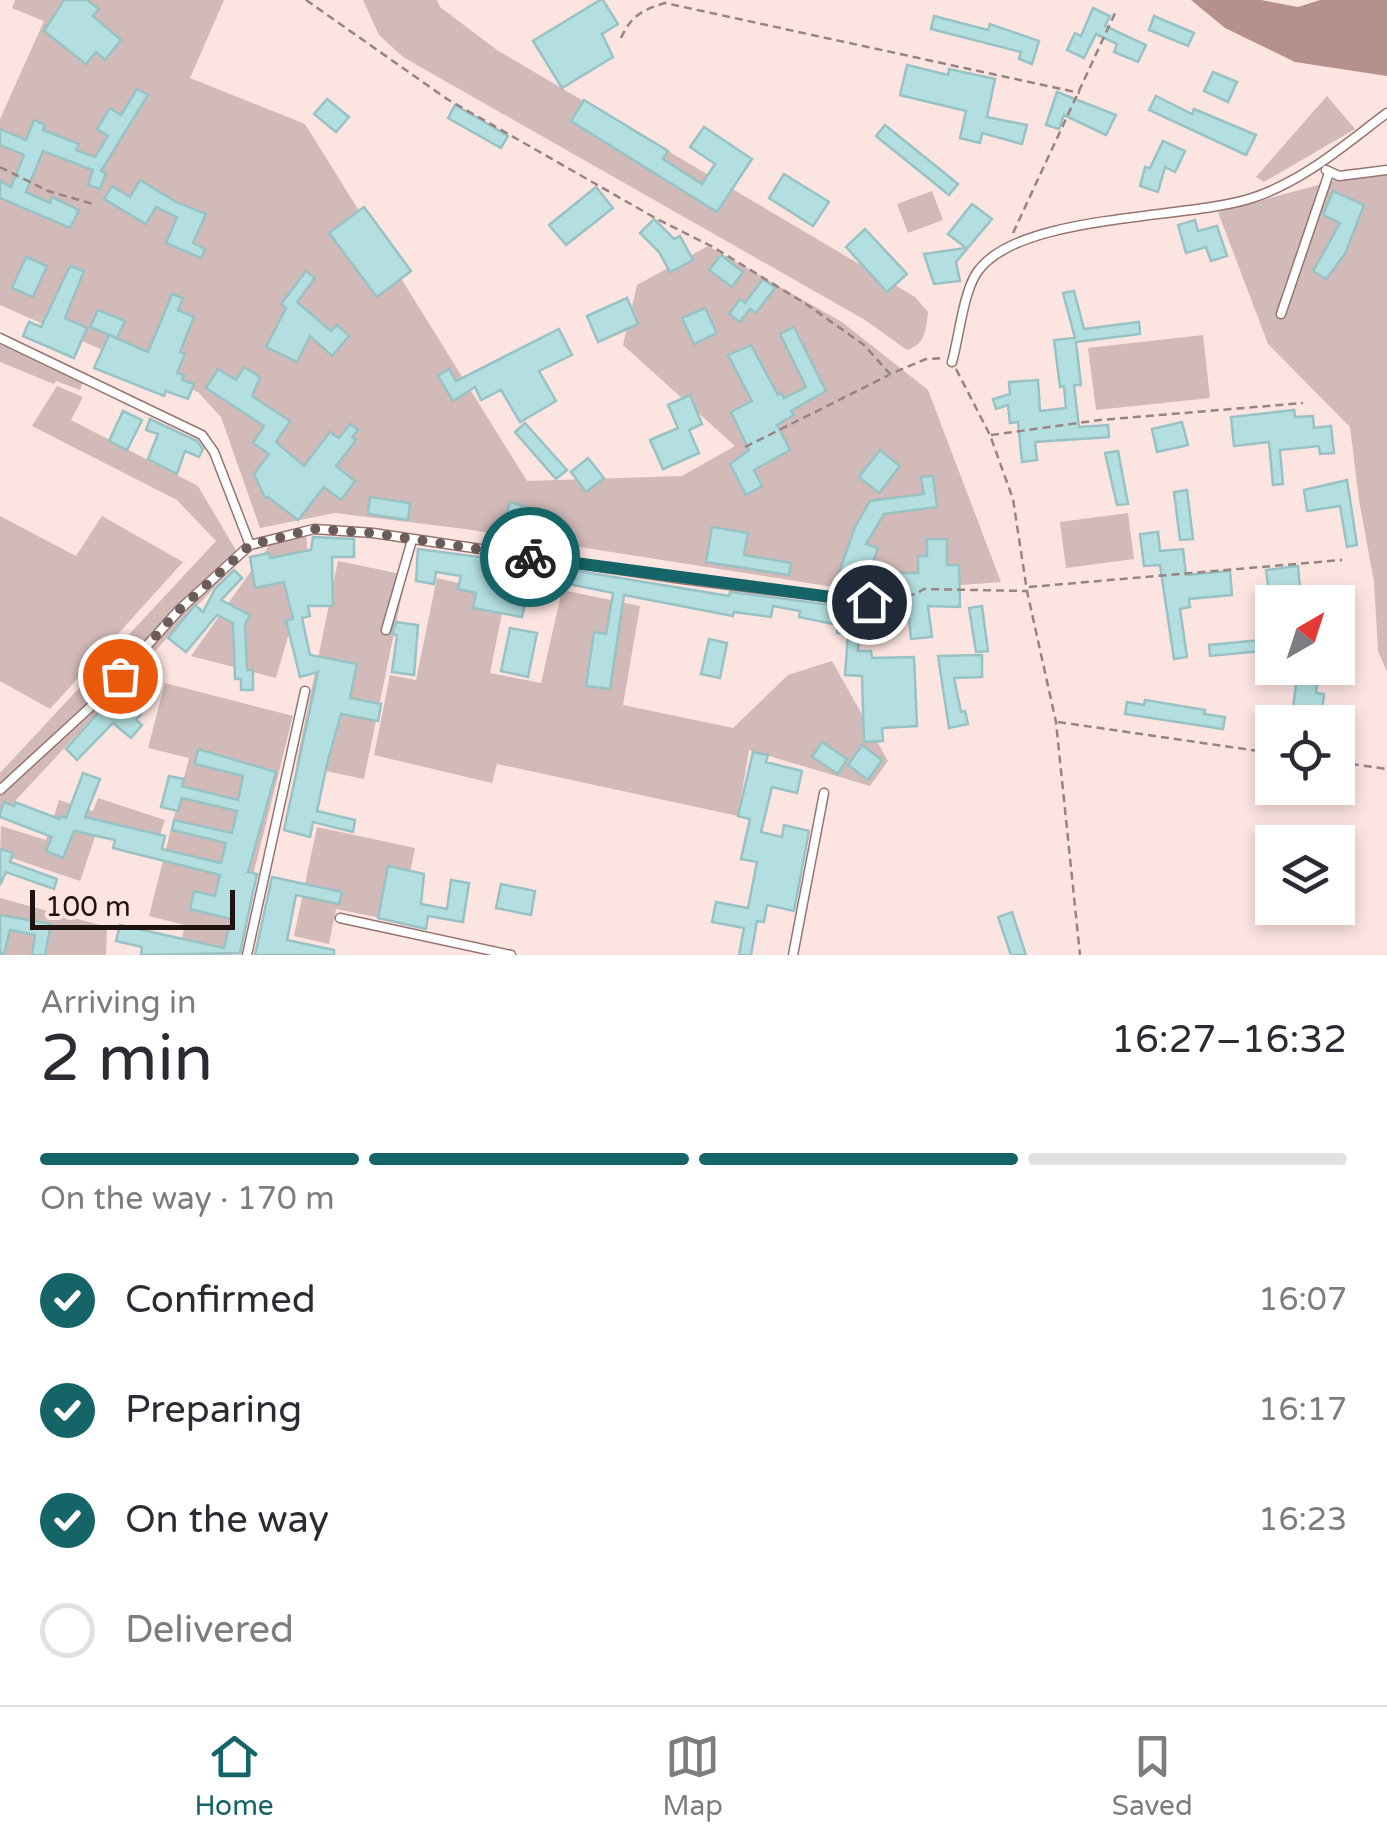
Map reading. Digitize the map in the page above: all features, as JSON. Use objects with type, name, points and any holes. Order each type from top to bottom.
[{"type":"lane","points":[[952,362],[970,285],[989,258],[1006,248],[1066,229],[1212,208],[1252,198],[1319,164],[1387,113]]},
{"type":"lane","points":[[1319,164],[1339,176],[1387,170]]},
{"type":"lane","points":[[1281,314],[1329,173]]},
{"type":"lane","points":[[0,338],[202,435],[214,452],[250,545]]},
{"type":"lane","points":[[0,790],[98,700],[179,610],[250,545],[314,529],[373,533],[869,602]]},
{"type":"lane","points":[[386,630],[412,540]]},
{"type":"lane","points":[[247,955],[305,692]]},
{"type":"lane","points":[[793,955],[824,793]]},
{"type":"lane","points":[[340,918],[512,955]]},
{"type":"path","points":[[306,0],[448,99],[656,219],[713,246],[790,294],[851,335],[890,374]]},
{"type":"path","points":[[621,38],[630,20],[665,3],[1080,93]]},
{"type":"path","points":[[1006,248],[1117,10]]},
{"type":"path","points":[[0,167],[48,191],[93,204]]},
{"type":"path","points":[[745,446],[920,361],[940,357],[952,362],[990,435],[1013,499],[1027,589],[1056,722],[1080,955]]},
{"type":"path","points":[[990,435],[1100,420],[1303,403]]},
{"type":"path","points":[[869,602],[916,594],[924,589],[1027,589],[1342,560]]},
{"type":"path","points":[[1056,722],[1255,751]]},
{"type":"path","points":[[1355,764],[1387,769]]},
{"type":"shaded area","points":[[15,0],[224,0],[190,78],[305,124],[527,481],[682,476],[735,446],[623,345],[637,285],[708,246],[842,322],[928,390],[1001,582],[866,592],[465,529],[335,513],[260,528],[221,417],[198,392],[0,305],[0,119],[44,21],[12,8]]},
{"type":"shaded area","points":[[363,0],[437,0],[440,7],[497,50],[915,297],[928,312],[921,340],[907,350],[865,320],[403,57],[379,35]]},
{"type":"shaded area","points":[[1191,0],[1261,0],[1298,7],[1320,0],[1387,0],[1387,76],[1295,62],[1225,28]]},
{"type":"shaded area","points":[[1327,96],[1355,129],[1264,182],[1256,177]]},
{"type":"shaded area","points":[[1387,170],[1387,672],[1378,651],[1374,582],[1350,427],[1268,344],[1218,212],[1362,173]]},
{"type":"shaded area","points":[[932,191],[943,220],[908,233],[897,204]]},
{"type":"shaded area","points":[[1203,335],[1210,398],[1096,410],[1088,348]]},
{"type":"shaded area","points":[[0,342],[84,378],[80,390],[0,362]]},
{"type":"shaded area","points":[[57,386],[83,397],[71,420],[198,486],[241,559],[0,817],[0,773],[216,541],[177,500],[32,426]]},
{"type":"shaded area","points":[[1128,513],[1134,559],[1066,568],[1060,522]]},
{"type":"shaded area","points":[[0,516],[76,556],[102,516],[183,562],[50,709],[0,681]]},
{"type":"shaded area","points":[[306,536],[309,564],[276,678],[191,656],[273,540]]},
{"type":"shaded area","points":[[338,561],[406,575],[364,779],[296,765]]},
{"type":"shaded area","points":[[437,578],[506,594],[490,673],[541,683],[562,590],[640,606],[623,705],[733,728],[788,675],[832,661],[888,761],[870,786],[749,750],[738,816],[497,764],[492,783],[374,755],[390,675],[416,680]]},
{"type":"shaded area","points":[[165,683],[293,716],[233,955],[178,955],[185,925],[149,916],[189,758],[148,748]]},
{"type":"shaded area","points":[[98,798],[165,820],[158,841],[100,822],[80,881],[0,854],[1,826],[46,840],[59,800],[93,811]]},
{"type":"shaded area","points":[[317,827],[415,848],[403,907],[381,918],[336,909],[329,944],[294,936]]},
{"type":"shaded area","points":[[0,898],[107,927],[106,955],[0,955]]},
{"type":"building","points":[[64,0],[87,0],[99,9],[93,16],[121,40],[105,60],[96,52],[86,64],[44,31]]},
{"type":"building","points":[[600,0],[618,24],[602,34],[613,57],[562,88],[533,41]]},
{"type":"building","points":[[1093,8],[1110,16],[1105,26],[1146,45],[1138,62],[1114,52],[1117,44],[1096,34],[1084,58],[1067,50],[1075,33],[1081,36]]},
{"type":"building","points":[[934,16],[988,30],[990,24],[1039,41],[1032,64],[1019,59],[1021,52],[931,29]]},
{"type":"building","points":[[1154,16],[1194,33],[1188,46],[1149,30]]},
{"type":"building","points":[[907,65],[948,75],[949,69],[995,79],[987,117],[1027,125],[1022,144],[982,133],[980,143],[960,138],[966,111],[900,95]]},
{"type":"building","points":[[1213,72],[1237,82],[1228,102],[1204,91]]},
{"type":"building","points":[[137,89],[148,95],[101,171],[106,173],[100,189],[88,185],[93,170],[43,151],[26,192],[50,203],[52,197],[79,210],[70,228],[0,198],[0,181],[11,187],[24,155],[0,145],[0,129],[26,140],[34,120],[45,125],[43,130],[79,144],[76,150],[95,157],[108,136],[97,129],[110,108],[121,115]]},
{"type":"building","points":[[1057,92],[1116,115],[1106,135],[1064,115],[1059,129],[1046,125]]},
{"type":"building","points":[[1156,96],[1192,114],[1194,109],[1256,135],[1246,155],[1149,110]]},
{"type":"building","points":[[327,99],[349,117],[336,132],[314,114]]},
{"type":"building","points":[[584,100],[668,151],[663,159],[702,184],[715,164],[690,147],[704,127],[752,159],[717,212],[571,121]]},
{"type":"building","points":[[455,105],[508,136],[501,148],[448,118]]},
{"type":"building","points":[[885,125],[958,184],[949,195],[876,136]]},
{"type":"building","points":[[1163,141],[1185,151],[1175,172],[1165,167],[1158,192],[1140,186],[1145,167],[1150,168]]},
{"type":"building","points":[[784,174],[829,202],[813,226],[769,198]]},
{"type":"building","points":[[140,180],[176,202],[206,214],[193,243],[205,249],[201,258],[166,243],[177,217],[156,207],[146,224],[104,199],[112,186],[130,197]]},
{"type":"building","points":[[596,187],[613,208],[566,245],[549,225]]},
{"type":"building","points":[[1333,191],[1364,205],[1345,254],[1326,279],[1313,271],[1340,223],[1323,215]]},
{"type":"building","points":[[972,204],[992,219],[956,262],[960,281],[934,284],[924,254],[966,248],[948,234]]},
{"type":"building","points":[[364,207],[411,271],[377,297],[329,233]]},
{"type":"building","points":[[654,219],[674,239],[680,236],[693,260],[670,272],[659,252],[640,233]]},
{"type":"building","points":[[1195,220],[1198,231],[1217,226],[1227,256],[1211,261],[1206,247],[1186,253],[1178,225]]},
{"type":"building","points":[[865,229],[907,274],[887,292],[846,247]]},
{"type":"building","points":[[721,255],[743,272],[732,287],[709,270]]},
{"type":"building","points":[[26,257],[47,266],[33,297],[12,288]]},
{"type":"building","points":[[70,266],[84,271],[65,318],[87,328],[74,358],[23,336],[29,322],[41,327]]},
{"type":"building","points":[[306,271],[315,278],[297,302],[331,331],[337,325],[349,336],[332,356],[310,336],[297,362],[266,347],[286,308],[281,304]]},
{"type":"building","points":[[763,279],[775,288],[756,313],[750,309],[740,322],[729,314],[740,299],[745,303]]},
{"type":"building","points":[[1074,291],[1084,329],[1139,322],[1140,334],[1076,342],[1081,385],[1074,385],[1079,427],[1108,425],[1109,437],[1035,442],[1037,460],[1022,462],[1018,422],[1010,423],[1008,405],[996,409],[993,399],[1010,394],[1009,382],[1038,380],[1040,411],[1066,408],[1054,340],[1075,338],[1063,293]]},
{"type":"building","points":[[172,294],[183,298],[178,310],[194,317],[180,352],[185,354],[177,373],[184,375],[182,380],[194,384],[188,399],[166,391],[164,396],[94,368],[109,335],[148,352]]},
{"type":"building","points":[[627,298],[638,324],[598,342],[587,316]]},
{"type":"building","points":[[705,308],[717,333],[694,344],[682,318]]},
{"type":"building","points":[[98,310],[125,321],[117,338],[90,327]]},
{"type":"building","points":[[794,327],[826,391],[791,411],[794,415],[777,425],[790,450],[754,470],[762,486],[746,495],[730,464],[749,450],[731,412],[752,401],[728,355],[751,345],[778,395],[781,393],[784,398],[806,387],[780,334]]},
{"type":"building","points":[[559,329],[572,355],[539,371],[556,401],[520,422],[501,390],[481,400],[475,387],[453,401],[438,376],[449,369],[456,381]]},
{"type":"building","points":[[244,367],[260,377],[252,396],[290,421],[276,442],[304,466],[330,432],[339,438],[350,424],[358,430],[352,437],[356,440],[336,466],[355,481],[341,500],[324,487],[298,520],[265,498],[254,474],[269,454],[253,443],[264,426],[206,388],[218,369],[236,380]]},
{"type":"building","points":[[690,395],[702,424],[689,430],[699,453],[663,469],[650,440],[678,428],[668,405]]},
{"type":"building","points":[[1294,410],[1295,417],[1313,416],[1314,428],[1331,426],[1334,453],[1320,454],[1319,446],[1280,450],[1283,484],[1273,485],[1269,442],[1234,446],[1231,417]]},
{"type":"building","points":[[123,411],[142,420],[127,450],[109,441]]},
{"type":"building","points":[[150,419],[197,441],[203,449],[199,457],[185,451],[177,474],[148,459],[158,434],[146,430]]},
{"type":"building","points":[[1182,422],[1188,445],[1157,452],[1152,429]]},
{"type":"building","points":[[525,423],[567,470],[556,479],[515,432]]},
{"type":"building","points":[[880,450],[900,466],[879,493],[859,477]]},
{"type":"building","points":[[1118,451],[1128,504],[1117,505],[1105,453]]},
{"type":"building","points":[[588,458],[604,478],[586,492],[571,472]]},
{"type":"building","points":[[933,476],[937,507],[884,514],[866,544],[878,548],[869,573],[918,573],[918,556],[927,556],[927,539],[947,539],[947,565],[959,565],[960,607],[928,606],[932,637],[911,639],[909,619],[888,622],[884,589],[836,581],[855,527],[870,501],[924,494],[921,477]]},
{"type":"building","points":[[1347,480],[1357,545],[1347,547],[1340,506],[1307,511],[1304,490]]},
{"type":"building","points":[[1187,490],[1193,539],[1180,540],[1174,492]]},
{"type":"building","points":[[370,497],[410,503],[408,520],[368,514]]},
{"type":"building","points":[[510,502],[527,507],[520,535],[502,530]]},
{"type":"building","points":[[712,527],[748,533],[744,555],[791,563],[789,575],[706,562]]},
{"type":"building","points":[[1158,532],[1160,551],[1183,549],[1186,575],[1230,571],[1232,595],[1189,599],[1190,607],[1180,609],[1187,657],[1174,659],[1160,565],[1144,566],[1140,534]]},
{"type":"building","points":[[313,537],[354,539],[354,557],[332,557],[333,606],[308,606],[310,616],[302,618],[310,655],[357,664],[350,698],[381,704],[378,721],[341,714],[328,760],[317,811],[355,820],[353,832],[313,822],[310,837],[284,830],[318,672],[300,677],[286,620],[293,619],[284,582],[255,588],[250,557],[269,553],[270,558],[311,550]]},
{"type":"building","points":[[418,549],[533,564],[522,617],[473,608],[476,593],[458,589],[461,576],[436,572],[434,584],[416,581]]},
{"type":"building","points":[[1298,566],[1300,585],[1268,585],[1266,570]]},
{"type":"building","points":[[566,569],[729,596],[730,592],[832,605],[836,606],[835,613],[861,616],[858,651],[871,651],[872,658],[914,657],[917,726],[882,728],[883,741],[864,742],[862,676],[845,675],[848,634],[837,633],[838,625],[799,617],[800,611],[773,606],[771,617],[734,612],[733,616],[624,595],[610,689],[586,686],[594,632],[606,634],[613,593],[564,583]]},
{"type":"building","points":[[234,570],[242,578],[221,600],[250,615],[245,625],[247,670],[253,670],[253,690],[241,690],[241,679],[235,679],[233,623],[217,615],[186,652],[168,638],[195,605],[203,612],[215,589]]},
{"type":"building","points":[[982,606],[988,651],[976,652],[969,608]]},
{"type":"building","points":[[396,622],[418,625],[414,675],[392,672],[397,635],[392,634]]},
{"type":"building","points":[[510,628],[537,633],[528,677],[501,671]]},
{"type":"building","points":[[709,639],[727,643],[720,678],[701,674]]},
{"type":"building","points":[[1255,641],[1255,652],[1210,656],[1209,645]]},
{"type":"building","points":[[982,655],[982,677],[954,678],[961,712],[965,711],[968,724],[949,728],[938,656]]},
{"type":"building","points":[[133,674],[158,694],[136,720],[142,725],[131,738],[113,723],[77,760],[66,749]]},
{"type":"building","points":[[1296,685],[1317,685],[1316,693],[1324,694],[1323,705],[1293,705]]},
{"type":"building","points":[[1145,700],[1225,717],[1223,729],[1125,714],[1127,702],[1144,705]]},
{"type":"building","points":[[822,742],[847,759],[838,774],[812,757]]},
{"type":"building","points":[[862,745],[882,760],[868,780],[848,765]]},
{"type":"building","points":[[198,749],[276,772],[248,872],[257,874],[240,953],[141,955],[142,947],[116,941],[120,925],[224,948],[231,919],[190,909],[194,891],[215,896],[220,875],[113,848],[115,840],[74,831],[63,858],[46,851],[52,837],[0,817],[0,812],[4,802],[14,806],[15,802],[59,819],[66,818],[83,773],[100,779],[85,817],[165,836],[162,849],[221,863],[226,843],[172,830],[174,820],[232,833],[237,811],[182,798],[178,811],[161,807],[169,776],[184,779],[182,786],[238,800],[243,776],[195,764]]},
{"type":"building","points":[[753,752],[768,755],[766,762],[802,771],[797,793],[772,787],[761,832],[782,837],[784,825],[809,831],[794,911],[767,905],[764,922],[757,921],[751,955],[739,955],[744,928],[712,922],[716,902],[748,908],[757,862],[741,859],[750,819],[738,816]]},
{"type":"building","points":[[0,849],[13,853],[10,862],[57,879],[54,889],[6,872],[0,885]]},
{"type":"building","points":[[388,866],[424,874],[421,904],[447,909],[451,880],[469,883],[463,922],[428,916],[426,929],[378,918]]},
{"type":"building","points":[[272,877],[342,892],[339,904],[296,895],[287,940],[334,950],[334,955],[255,955]]},
{"type":"building","points":[[501,884],[535,891],[531,915],[496,908]]},
{"type":"building","points":[[1012,912],[1026,955],[1011,955],[998,917]]},
{"type":"building","points":[[0,915],[51,924],[45,955],[32,955],[35,935],[10,930],[4,954],[0,953]]},
{"type":"way so far","points":[[120,676],[179,610],[250,545],[314,529],[373,533],[530,557]]},
{"type":"route","points":[[530,557],[869,602]]}]
